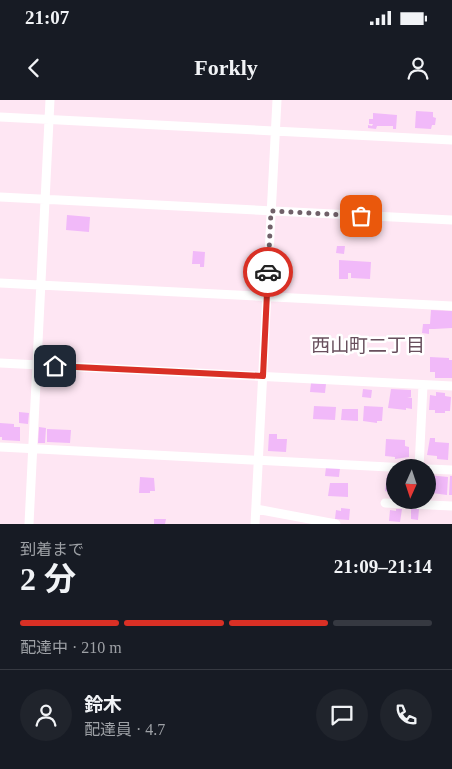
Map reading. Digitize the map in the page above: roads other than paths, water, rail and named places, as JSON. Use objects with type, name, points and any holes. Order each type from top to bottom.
[{"type":"street","points":[[29,524],[50,100]]},
{"type":"street","points":[[255,524],[277,100]]},
{"type":"street","points":[[0,117],[452,140]]},
{"type":"street","points":[[0,197],[452,220]]},
{"type":"street","points":[[0,283],[452,306]]},
{"type":"street","points":[[0,363],[452,386]]},
{"type":"street","points":[[420,459],[424,385]]},
{"type":"street","points":[[0,447],[386,467]]},
{"type":"street","points":[[436,469],[452,470]]},
{"type":"street","points":[[436,504],[452,506]]},
{"type":"street","points":[[256,509],[336,524]]},
{"type":"district","name":"西山町二丁目","points":[[368,345]]}]
